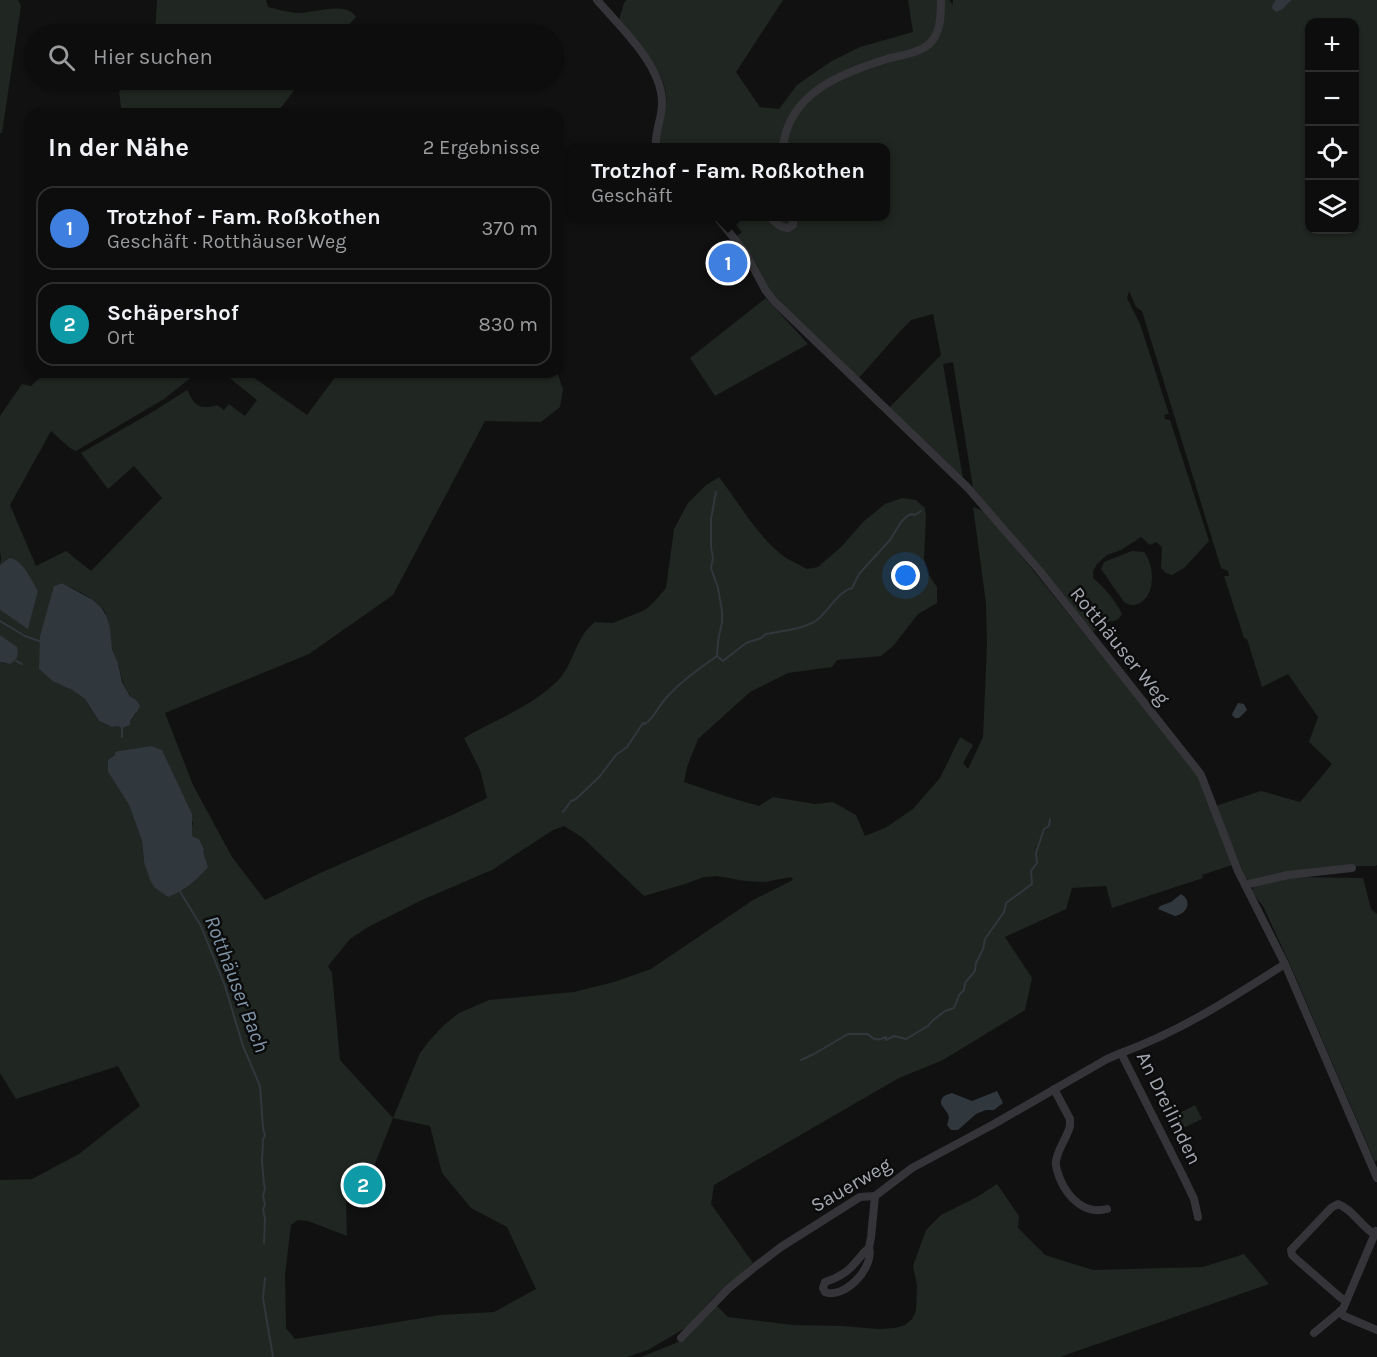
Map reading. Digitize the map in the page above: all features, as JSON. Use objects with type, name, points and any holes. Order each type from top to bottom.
[{"type":"street","points":[[597,0],[640,49],[655,72],[662,100],[655,143]]},
{"type":"street","points":[[784,143],[789,121],[819,87],[857,69],[929,44],[938,28],[941,0]]},
{"type":"street","name":"Rotthäuser Weg","points":[[720,221],[745,252],[766,291],[784,311],[968,488],[1039,570],[1201,775],[1245,885],[1285,964],[1377,1178]]},
{"type":"street","points":[[773,221],[788,228],[793,225],[793,221]]},
{"type":"street","points":[[1245,885],[1288,875],[1352,868]]},
{"type":"street","name":"An Dreilinden","points":[[1198,1217],[1194,1199],[1121,1053],[1148,1043],[1206,1014],[1285,964]]},
{"type":"street","name":"Sauerweg","points":[[681,1338],[728,1289],[781,1247],[860,1197],[874,1196],[912,1168],[1121,1053]]},
{"type":"street","points":[[1054,1089],[1070,1119],[1070,1126],[1056,1162],[1061,1182],[1068,1193],[1082,1206],[1101,1211],[1107,1209]]},
{"type":"street","points":[[868,1248],[844,1274],[825,1282],[823,1286],[825,1292],[830,1294],[851,1285],[865,1270],[869,1261],[870,1250],[868,1248],[874,1196]]},
{"type":"street","points":[[1314,1333],[1342,1309],[1346,1300],[1376,1232],[1368,1231],[1338,1204],[1331,1208],[1291,1251],[1292,1256],[1346,1300]]},
{"type":"street","points":[[1340,1311],[1344,1316],[1377,1330]]},
{"type":"shaded area","points":[[0,0],[18,0],[21,6],[2,133],[0,133]]},
{"type":"shaded area","points":[[157,0],[266,0],[268,7],[290,12],[345,9],[356,17],[350,24],[156,24]]},
{"type":"shaded area","points":[[626,0],[783,0],[736,72],[760,107],[779,109],[797,85],[830,62],[860,47],[913,32],[908,0],[949,0],[953,5],[953,0],[1377,0],[1377,865],[1327,868],[1249,881],[1245,877],[1216,806],[1261,791],[1300,802],[1332,764],[1309,742],[1318,717],[1288,674],[1262,687],[1224,576],[1229,576],[1228,571],[1221,568],[1142,311],[1136,307],[1129,291],[1127,298],[1140,324],[1169,414],[1164,415],[1165,419],[1170,420],[1209,541],[1184,568],[1172,575],[1161,568],[1162,547],[1156,542],[1150,545],[1141,537],[1121,550],[1107,555],[1097,564],[1093,571],[1093,578],[1109,594],[1122,614],[1117,620],[1105,623],[1092,632],[1042,568],[973,488],[953,362],[943,364],[963,478],[888,409],[941,355],[933,314],[911,320],[858,379],[769,289],[757,265],[737,236],[742,232],[732,221],[890,221],[890,143],[659,143],[666,94],[658,70],[619,20]]},
{"type":"shaded area","points":[[1276,0],[1292,0],[1276,12],[1272,8]]},
{"type":"shaded area","points":[[121,90],[294,90],[281,108],[121,108],[119,92]]},
{"type":"shaded area","points":[[766,298],[808,344],[715,396],[690,358]]},
{"type":"shaded area","points":[[40,378],[190,378],[164,399],[76,451],[51,431],[10,505],[36,566],[66,551],[91,571],[162,498],[134,466],[108,489],[81,453],[187,390],[195,403],[202,407],[217,405],[224,410],[229,404],[245,416],[257,400],[230,378],[255,378],[307,415],[335,378],[559,378],[563,389],[560,407],[541,422],[485,421],[393,595],[309,654],[165,713],[193,785],[232,857],[265,900],[487,798],[480,770],[464,738],[528,703],[551,687],[565,672],[585,632],[595,622],[613,623],[645,610],[654,602],[666,588],[674,529],[688,503],[705,486],[719,477],[767,541],[786,558],[807,569],[818,567],[842,546],[863,522],[885,504],[902,498],[916,500],[925,508],[924,559],[928,574],[937,587],[937,603],[918,614],[894,645],[881,656],[837,660],[832,667],[788,673],[750,692],[698,739],[684,782],[759,806],[773,797],[815,804],[833,802],[856,815],[865,836],[885,828],[913,809],[940,778],[960,737],[973,745],[963,763],[968,769],[983,737],[987,645],[986,603],[973,507],[986,512],[1198,777],[1232,865],[1202,875],[1203,878],[1112,908],[1106,886],[1072,888],[1066,909],[1005,937],[1032,978],[1025,1010],[943,1060],[899,1078],[714,1185],[711,1204],[753,1263],[712,1299],[687,1327],[648,1350],[627,1357],[0,1357],[0,1180],[32,1179],[79,1154],[140,1106],[118,1066],[16,1099],[0,1073],[0,662],[6,664],[3,638],[0,635],[0,610],[28,628],[38,591],[9,558],[0,565],[0,416],[22,384],[31,386]],"holes":[[[62,583],[94,601],[102,608],[109,622],[112,650],[135,708],[132,719],[123,724],[112,727],[99,721],[85,699],[54,682],[54,586]],[[151,746],[193,823],[192,836],[199,839],[208,867],[144,862],[142,841],[129,805],[108,772],[108,760],[118,751]],[[564,826],[583,838],[644,896],[704,877],[717,876],[765,882],[791,877],[793,880],[753,900],[651,969],[614,982],[574,992],[489,1000],[459,1013],[444,1025],[420,1053],[393,1118],[340,1060],[332,973],[328,966],[350,939],[368,927],[422,900],[492,870],[553,830]],[[393,1118],[430,1126],[442,1173],[471,1208],[507,1227],[536,1289],[494,1312],[440,1315],[295,1339],[286,1328],[285,1275],[291,1225],[298,1220],[308,1221],[347,1236],[346,1202],[351,1176],[355,1173],[357,1166],[373,1169]]]},
{"type":"shaded area","points":[[1132,551],[1144,552],[1152,572],[1152,580],[1151,588],[1144,600],[1132,605],[1124,602],[1101,569],[1104,562]]},
{"type":"shaded area","points":[[9,558],[22,566],[38,591],[28,629],[0,610],[0,565]]},
{"type":"shaded area","points":[[62,583],[93,600],[107,617],[112,649],[122,682],[130,696],[140,706],[130,721],[130,725],[122,728],[112,727],[99,721],[85,699],[54,682],[39,669],[40,636],[54,586]]},
{"type":"shaded area","points":[[0,635],[17,647],[17,657],[10,664],[0,662]]},
{"type":"shaded area","points":[[1238,703],[1244,704],[1247,710],[1239,718],[1235,718],[1232,715]]},
{"type":"shaded area","points":[[151,746],[162,750],[192,814],[192,836],[199,839],[208,867],[190,885],[168,897],[155,888],[150,880],[144,862],[142,841],[129,805],[108,772],[108,760],[118,751]]},
{"type":"shaded area","points":[[1294,877],[1363,878],[1371,909],[1377,914],[1377,1160],[1375,1162],[1289,962],[1263,906],[1251,891],[1255,886]]},
{"type":"shaded area","points":[[1181,894],[1188,904],[1183,913],[1175,916],[1158,909],[1160,906],[1171,902]]},
{"type":"shaded area","points":[[997,1091],[1003,1103],[994,1110],[976,1114],[958,1130],[951,1130],[947,1125],[948,1114],[941,1104],[944,1096],[952,1093],[972,1101]]},
{"type":"shaded area","points":[[1195,1105],[1202,1119],[1173,1133],[1166,1120]]},
{"type":"shaded area","points":[[997,1184],[1019,1216],[1018,1228],[1045,1255],[1093,1270],[1203,1267],[1244,1254],[1269,1284],[1060,1357],[641,1357],[686,1339],[716,1305],[728,1317],[793,1325],[878,1329],[905,1325],[916,1311],[917,1285],[913,1266],[926,1230],[941,1215]]},
{"type":"waterway","points":[[563,812],[571,801],[600,776],[616,755],[627,747],[643,723],[651,719],[671,692],[717,656],[722,611],[718,588],[711,568],[713,558],[711,519],[716,492]]},
{"type":"waterway","points":[[717,656],[723,661],[746,643],[766,634],[799,628],[817,620],[838,597],[852,588],[859,574],[890,540],[901,522],[907,516],[921,511]]},
{"type":"waterway","name":"Rotthäuser Bach","points":[[0,621],[25,636],[42,642]]},
{"type":"waterway","name":"Rotthäuser Bach","points":[[16,661],[22,664]]},
{"type":"waterway","name":"Rotthäuser Bach","points":[[122,725],[122,737]]},
{"type":"waterway","points":[[801,1060],[848,1034],[868,1034],[876,1039],[886,1037],[886,1040],[894,1036],[906,1039],[928,1026],[945,1011],[954,1008],[959,995],[964,990],[965,983],[975,971],[985,939],[1004,912],[1006,903],[1032,884],[1031,871],[1037,863],[1036,853],[1050,819]]},
{"type":"waterway","name":"Rotthäuser Bach","points":[[179,890],[201,926],[225,986],[243,1046],[260,1086],[265,1136],[262,1162],[265,1189],[263,1196],[265,1205],[263,1209],[264,1243]]},
{"type":"waterway","name":"Rotthäuser Bach","points":[[265,1278],[263,1298],[273,1357]]},
{"type":"place","name":"Trotzhof - Fam. Roßkothen","points":[[728,263]]},
{"type":"place","name":"Schäpershof","points":[[363,1185]]}]
